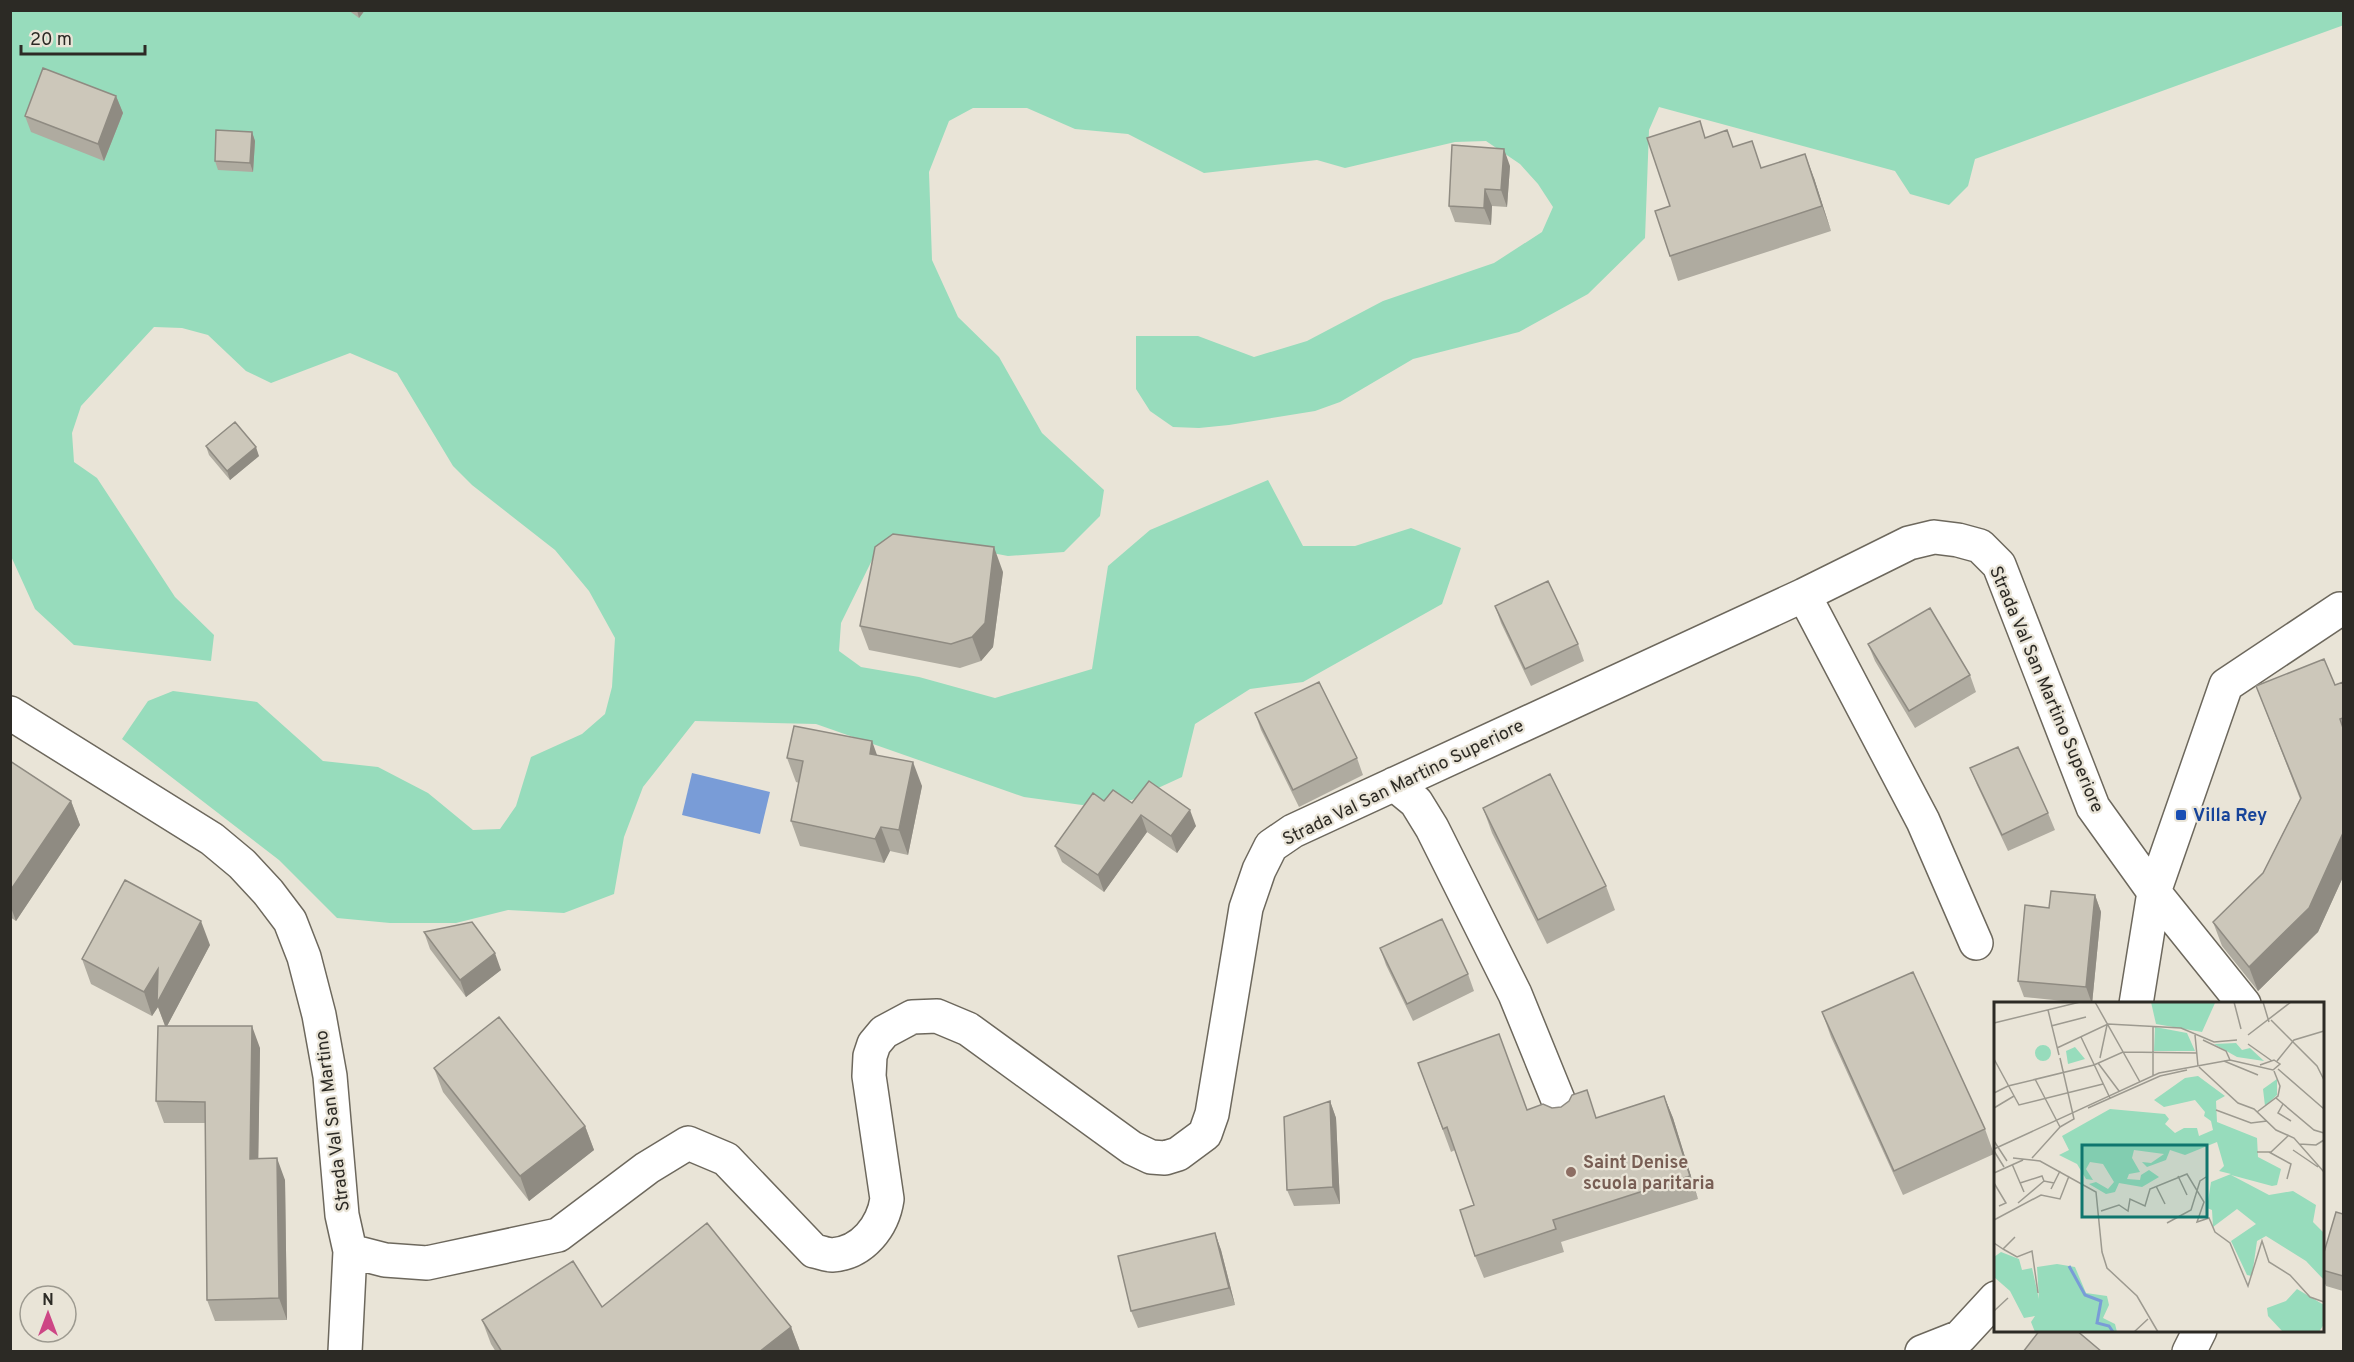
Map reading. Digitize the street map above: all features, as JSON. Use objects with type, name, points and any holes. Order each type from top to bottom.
[{"type":"street","name":"Strada Val San Martino Superiore","points":[[350,1251],[385,1260],[427,1263],[558,1235],[647,1168],[688,1143],[726,1159],[814,1251],[831,1255],[850,1250],[868,1238],[885,1215],[886,1199],[869,1076],[870,1056],[874,1044],[884,1032],[912,1017],[937,1016],[968,1029],[1132,1148],[1151,1157],[1165,1158],[1178,1154],[1205,1134],[1212,1114],[1246,908],[1259,870],[1271,846],[1293,831],[1804,595],[1909,543],[1934,537],[1980,546],[1999,565],[2093,807],[2154,891],[2242,1002]]},
{"type":"street","points":[[1804,595],[1923,821],[1976,943]]},
{"type":"street","points":[[2136,1002],[2154,891],[2226,685],[2340,609]]},
{"type":"street","name":"Strada Val San Martino","points":[[10,713],[212,839],[242,864],[268,891],[290,921],[304,957],[319,1015],[330,1076],[342,1215],[350,1251],[345,1352]]},
{"type":"street","points":[[1394,784],[1416,802],[1432,828],[1515,994],[1563,1112]]},
{"type":"street","points":[[1923,1352],[1960,1337],[1994,1299]]},
{"type":"street","points":[[2189,1352],[2199,1332]]},
{"type":"green space","points":[[2343,10],[2344,25],[1975,159],[1968,186],[1949,205],[1910,194],[1895,171],[1659,107],[1649,130],[1645,238],[1588,294],[1519,332],[1413,359],[1340,402],[1315,411],[1199,428],[1173,427],[1150,411],[1136,389],[1136,336],[1198,336],[1254,357],[1307,341],[1383,301],[1494,263],[1542,232],[1553,207],[1538,184],[1520,164],[1486,141],[1455,142],[1345,168],[1317,160],[1204,173],[1128,134],[1075,129],[1027,108],[973,108],[949,121],[929,172],[932,260],[958,317],[999,357],[1042,433],[1104,490],[1100,516],[1064,552],[1008,556],[929,541],[877,550],[841,623],[839,651],[861,667],[919,677],[995,698],[1092,669],[1108,566],[1150,530],[1268,480],[1303,546],[1355,546],[1411,528],[1461,548],[1442,604],[1303,682],[1250,689],[1195,724],[1182,777],[1132,800],[1082,805],[1024,797],[816,724],[695,721],[643,787],[624,837],[614,894],[564,913],[508,910],[456,923],[390,923],[337,918],[279,860],[122,739],[148,701],[173,691],[257,702],[323,761],[378,767],[428,793],[473,830],[500,829],[516,806],[531,757],[582,734],[605,714],[612,687],[615,638],[589,591],[555,550],[472,485],[453,466],[397,373],[350,353],[271,383],[246,371],[208,335],[182,328],[154,327],[81,406],[72,433],[74,462],[97,478],[175,597],[214,635],[211,661],[74,645],[35,609],[10,554],[10,11]]},
{"type":"water","points":[[692,773],[770,792],[760,834],[682,815]]},
{"type":"building","points":[[43,68],[116,96],[98,144],[25,116]]},
{"type":"building","points":[[1700,121],[1705,138],[1727,130],[1733,147],[1752,141],[1761,168],[1805,154],[1822,206],[1670,256],[1655,211],[1670,206],[1647,138]]},
{"type":"building","points":[[216,130],[252,132],[250,163],[215,161]]},
{"type":"building","points":[[1452,145],[1504,149],[1501,190],[1485,189],[1484,208],[1449,206]]},
{"type":"building","points":[[235,422],[256,447],[227,471],[206,446]]},
{"type":"building","points":[[893,534],[994,547],[985,623],[972,637],[951,644],[860,626],[875,547]]},
{"type":"building","points":[[1548,581],[1578,644],[1525,669],[1495,606]]},
{"type":"building","points":[[1930,608],[1970,675],[1909,711],[1868,644]]},
{"type":"building","points":[[2324,659],[2335,685],[2343,682],[2343,718],[2340,719],[2343,728],[2343,833],[2309,908],[2249,967],[2213,922],[2263,873],[2301,798],[2256,686]]},
{"type":"building","points":[[1319,682],[1357,758],[1293,790],[1255,713]]},
{"type":"building","points":[[794,726],[872,741],[870,754],[913,762],[899,830],[881,827],[875,839],[791,821],[803,761],[787,758]]},
{"type":"building","points":[[2018,747],[2048,813],[2002,835],[1970,768]]},
{"type":"building","points":[[10,761],[71,801],[10,891]]},
{"type":"building","points":[[1550,774],[1606,886],[1538,920],[1483,808]]},
{"type":"building","points":[[1149,781],[1190,810],[1171,836],[1141,815],[1098,875],[1055,846],[1093,793],[1104,801],[1113,790],[1132,803]]},
{"type":"building","points":[[125,880],[201,921],[157,1003],[158,969],[144,992],[82,959]]},
{"type":"building","points":[[2051,891],[2095,895],[2086,987],[2018,981],[2025,905],[2049,908]]},
{"type":"building","points":[[1442,919],[1468,974],[1407,1004],[1380,948]]},
{"type":"building","points":[[472,922],[495,953],[460,980],[424,932]]},
{"type":"building","points":[[1913,972],[1985,1129],[1894,1171],[1822,1012]]},
{"type":"building","points":[[499,1017],[585,1126],[520,1176],[434,1068]]},
{"type":"building","points":[[158,1026],[252,1026],[250,1159],[277,1158],[279,1298],[207,1300],[205,1102],[156,1101]]},
{"type":"building","points":[[1499,1034],[1527,1110],[1543,1104],[1552,1108],[1561,1107],[1569,1101],[1572,1095],[1587,1090],[1596,1118],[1664,1096],[1690,1176],[1553,1220],[1556,1229],[1475,1256],[1460,1210],[1474,1205],[1447,1127],[1443,1129],[1418,1063]]},
{"type":"building","points":[[1330,1101],[1333,1187],[1287,1190],[1284,1117]]},
{"type":"building","points":[[2336,1212],[2343,1214],[2343,1276],[2324,1271],[2324,1252]]},
{"type":"building","points":[[707,1223],[791,1327],[759,1352],[502,1352],[482,1320],[573,1261],[602,1307]]},
{"type":"building","points":[[1215,1233],[1229,1288],[1131,1311],[1118,1256]]},
{"type":"building","points":[[2038,1332],[2078,1332],[2102,1352],[2023,1352]]},
{"type":"place","name":"Villa Rey","points":[[2181,815]]},
{"type":"place","name":"Saint Denise scuola paritaria","points":[[1571,1172]]}]
